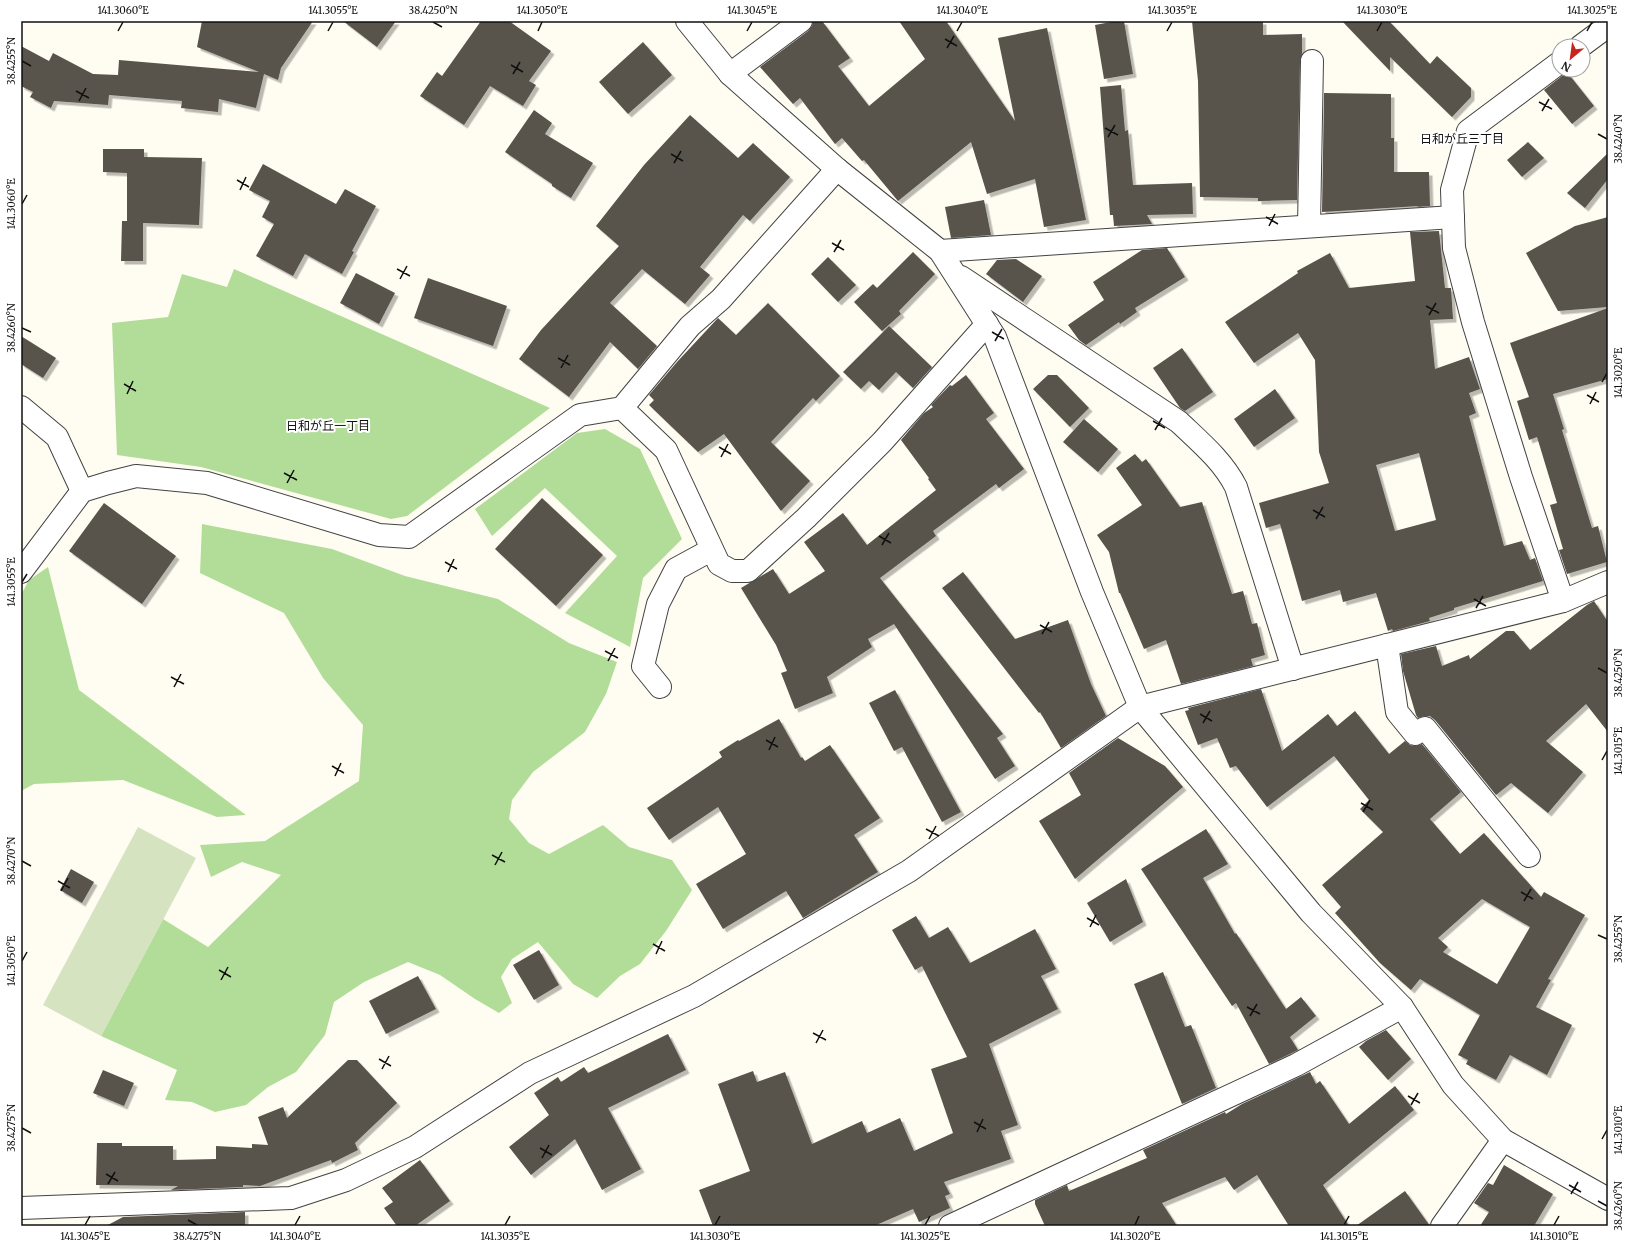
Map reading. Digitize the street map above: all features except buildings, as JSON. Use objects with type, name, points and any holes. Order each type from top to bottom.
[{"type":"street","points":[[686,21],[730,74],[837,170],[940,251],[995,337],[1092,592],[1140,707],[1311,913],[1402,1007],[1452,1085],[1503,1140],[1608,1199]]},
{"type":"street","points":[[730,74],[801,21]]},
{"type":"street","points":[[1591,39],[1608,26]]},
{"type":"street","points":[[1309,226],[1312,61]]},
{"type":"street","points":[[1551,68],[1468,131],[1452,190],[1454,248],[1458,256],[1473,322],[1521,477],[1563,601]]},
{"type":"street","points":[[21,572],[82,491],[136,476],[207,483],[379,535],[409,537],[580,415],[622,408],[690,326],[721,299],[837,170]]},
{"type":"street","points":[[940,251],[1453,217]]},
{"type":"street","points":[[954,273],[1179,422],[1208,449],[1229,474],[1236,487],[1293,669]]},
{"type":"street","points":[[622,408],[666,450],[677,471],[718,564],[732,571],[748,571],[806,518],[882,442],[987,324]]},
{"type":"street","points":[[21,407],[57,437],[82,491]]},
{"type":"street","points":[[660,687],[643,666],[658,604],[676,569],[711,550]]},
{"type":"street","points":[[21,1208],[291,1198],[346,1180],[415,1147],[530,1073],[694,996],[909,870],[1140,707],[1563,601],[1608,582]]},
{"type":"street","points":[[1387,645],[1397,712],[1415,734],[1425,728],[1529,856]]},
{"type":"street","points":[[950,1226],[1296,1065],[1402,1007]]},
{"type":"street","points":[[1442,1226],[1503,1140]]},
{"type":"green space","points":[[234,269],[550,408],[407,516],[391,519],[201,467],[117,455],[112,323],[168,317],[182,274],[227,287]]},
{"type":"green space","points":[[605,429],[640,449],[682,539],[643,578],[630,647],[565,613],[617,556],[545,488],[492,536],[475,509],[577,433]]},
{"type":"green space","points":[[202,524],[332,549],[405,576],[498,599],[569,643],[617,662],[606,694],[585,732],[533,772],[512,800],[509,819],[529,843],[549,854],[603,825],[629,847],[672,860],[692,890],[666,931],[640,964],[620,976],[597,998],[573,984],[538,942],[512,959],[501,977],[512,1003],[499,1013],[475,999],[440,975],[408,962],[364,982],[334,1002],[325,1035],[296,1072],[268,1087],[246,1105],[215,1112],[192,1102],[165,1100],[177,1070],[101,1036],[163,919],[208,947],[281,875],[242,862],[211,877],[200,845],[265,841],[359,781],[363,725],[323,678],[284,613],[200,573]]},
{"type":"green space","points":[[48,567],[79,690],[246,815],[217,817],[123,780],[34,784],[21,791],[21,595],[29,580]]},
{"type":"green space","points":[[138,827],[196,858],[101,1036],[43,1005]]},
{"type":"district","name":"日和が丘三丁目","points":[[1462,138]]},
{"type":"district","name":"日和が丘一丁目","points":[[328,425]]}]
